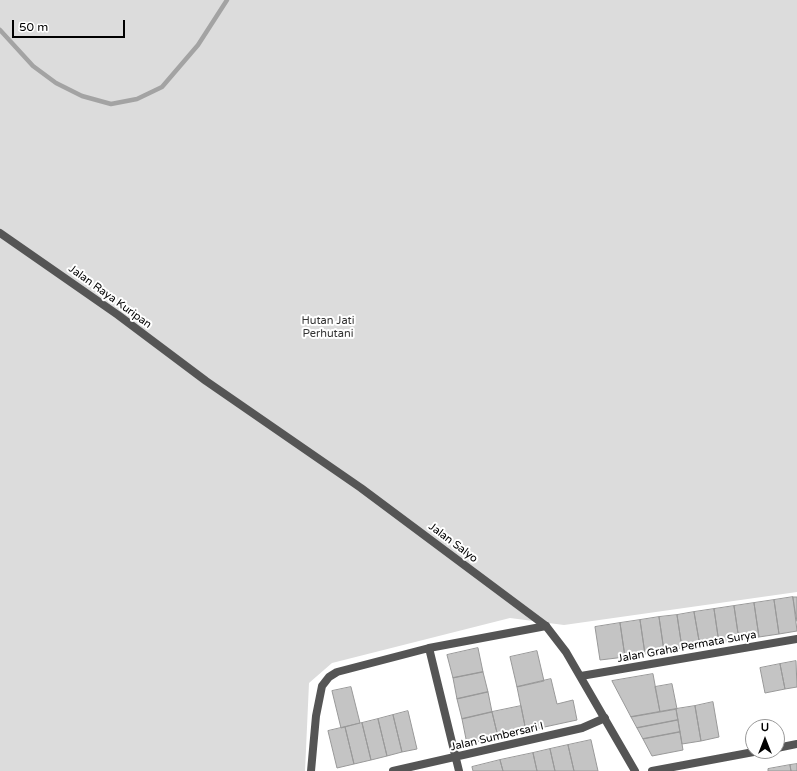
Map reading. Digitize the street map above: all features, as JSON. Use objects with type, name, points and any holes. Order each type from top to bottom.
[{"type":"street","name":"Jalan Raya Kuripan","points":[[0,233],[118,315],[206,381]]},
{"type":"street","name":"Jalan Salyo","points":[[206,381],[361,488],[546,626],[566,652],[581,676],[635,771]]},
{"type":"street","points":[[311,771],[316,716],[322,686],[329,678],[341,671],[429,648],[546,626]]},
{"type":"street","name":"Jalan Graha Permata Surya","points":[[581,676],[797,639]]},
{"type":"street","points":[[429,648],[459,771]]},
{"type":"street","name":"Jalan Sumbersari I","points":[[393,771],[456,758],[582,728],[605,718]]},
{"type":"street","points":[[785,746],[797,744]]},
{"type":"street","points":[[653,771],[745,753]]},
{"type":"green space","name":"Hutan Jati Perhutani","points":[[0,0],[797,0],[797,592],[564,625],[510,618],[332,663],[309,683],[305,771],[0,771]]},
{"type":"building","points":[[793,597],[797,631],[779,634],[774,600]]},
{"type":"building","points":[[793,597],[797,597],[797,621]]},
{"type":"building","points":[[774,600],[779,634],[759,637],[754,603]]},
{"type":"building","points":[[754,603],[759,637],[739,640],[734,606]]},
{"type":"building","points":[[734,606],[739,640],[719,643],[714,609]]},
{"type":"building","points":[[714,609],[719,643],[700,646],[694,612]]},
{"type":"building","points":[[694,612],[700,646],[682,648],[677,615]]},
{"type":"building","points":[[677,615],[682,648],[664,651],[659,617]]},
{"type":"building","points":[[659,617],[664,651],[645,654],[640,620]]},
{"type":"building","points":[[640,620],[645,654],[625,657],[620,623]]},
{"type":"building","points":[[620,623],[625,657],[600,660],[595,627]]},
{"type":"building","points":[[478,648],[483,672],[453,678],[447,655]]},
{"type":"building","points":[[537,651],[544,681],[517,687],[510,657]]},
{"type":"building","points":[[796,661],[797,687],[785,689],[780,664]]},
{"type":"building","points":[[780,664],[785,689],[765,693],[760,668]]},
{"type":"building","points":[[483,672],[488,692],[457,699],[453,678]]},
{"type":"building","points":[[653,674],[660,712],[631,717],[612,681]]},
{"type":"building","points":[[551,679],[557,704],[573,700],[577,720],[526,731],[517,687]]},
{"type":"building","points":[[672,684],[677,709],[660,712],[655,687]]},
{"type":"building","points":[[351,687],[360,723],[341,728],[332,691]]},
{"type":"building","points":[[488,692],[492,712],[462,719],[457,699]]},
{"type":"building","points":[[713,702],[719,737],[701,741],[695,706]]},
{"type":"building","points":[[521,706],[526,731],[498,737],[492,712]]},
{"type":"building","points":[[695,706],[701,741],[682,744],[676,709]]},
{"type":"building","points":[[676,709],[678,720],[637,728],[631,717]]},
{"type":"building","points":[[408,711],[417,749],[402,752],[393,715]]},
{"type":"building","points":[[492,712],[498,737],[467,744],[462,719]]},
{"type":"building","points":[[393,715],[402,752],[387,756],[378,719]]},
{"type":"building","points":[[378,719],[387,756],[371,760],[362,723]]},
{"type":"building","points":[[678,720],[680,732],[643,739],[637,728]]},
{"type":"building","points":[[362,723],[371,760],[354,764],[345,727]]},
{"type":"building","points":[[345,727],[354,764],[337,768],[328,731]]},
{"type":"building","points":[[680,732],[683,750],[652,756],[643,739]]},
{"type":"building","points":[[591,740],[598,771],[574,771],[568,745]]},
{"type":"building","points":[[568,745],[574,771],[555,771],[550,749]]},
{"type":"building","points":[[550,749],[555,771],[537,771],[533,753]]},
{"type":"building","points":[[533,753],[537,771],[503,771],[500,760]]},
{"type":"building","points":[[500,760],[503,771],[473,771],[472,767]]},
{"type":"building","points":[[797,764],[797,771],[791,771],[790,765]]},
{"type":"building","points":[[790,765],[791,771],[768,771],[768,769]]},
{"type":"waterway","points":[[0,30],[33,66],[56,83],[82,96],[111,104],[137,99],[162,87],[198,45],[227,0]]}]
